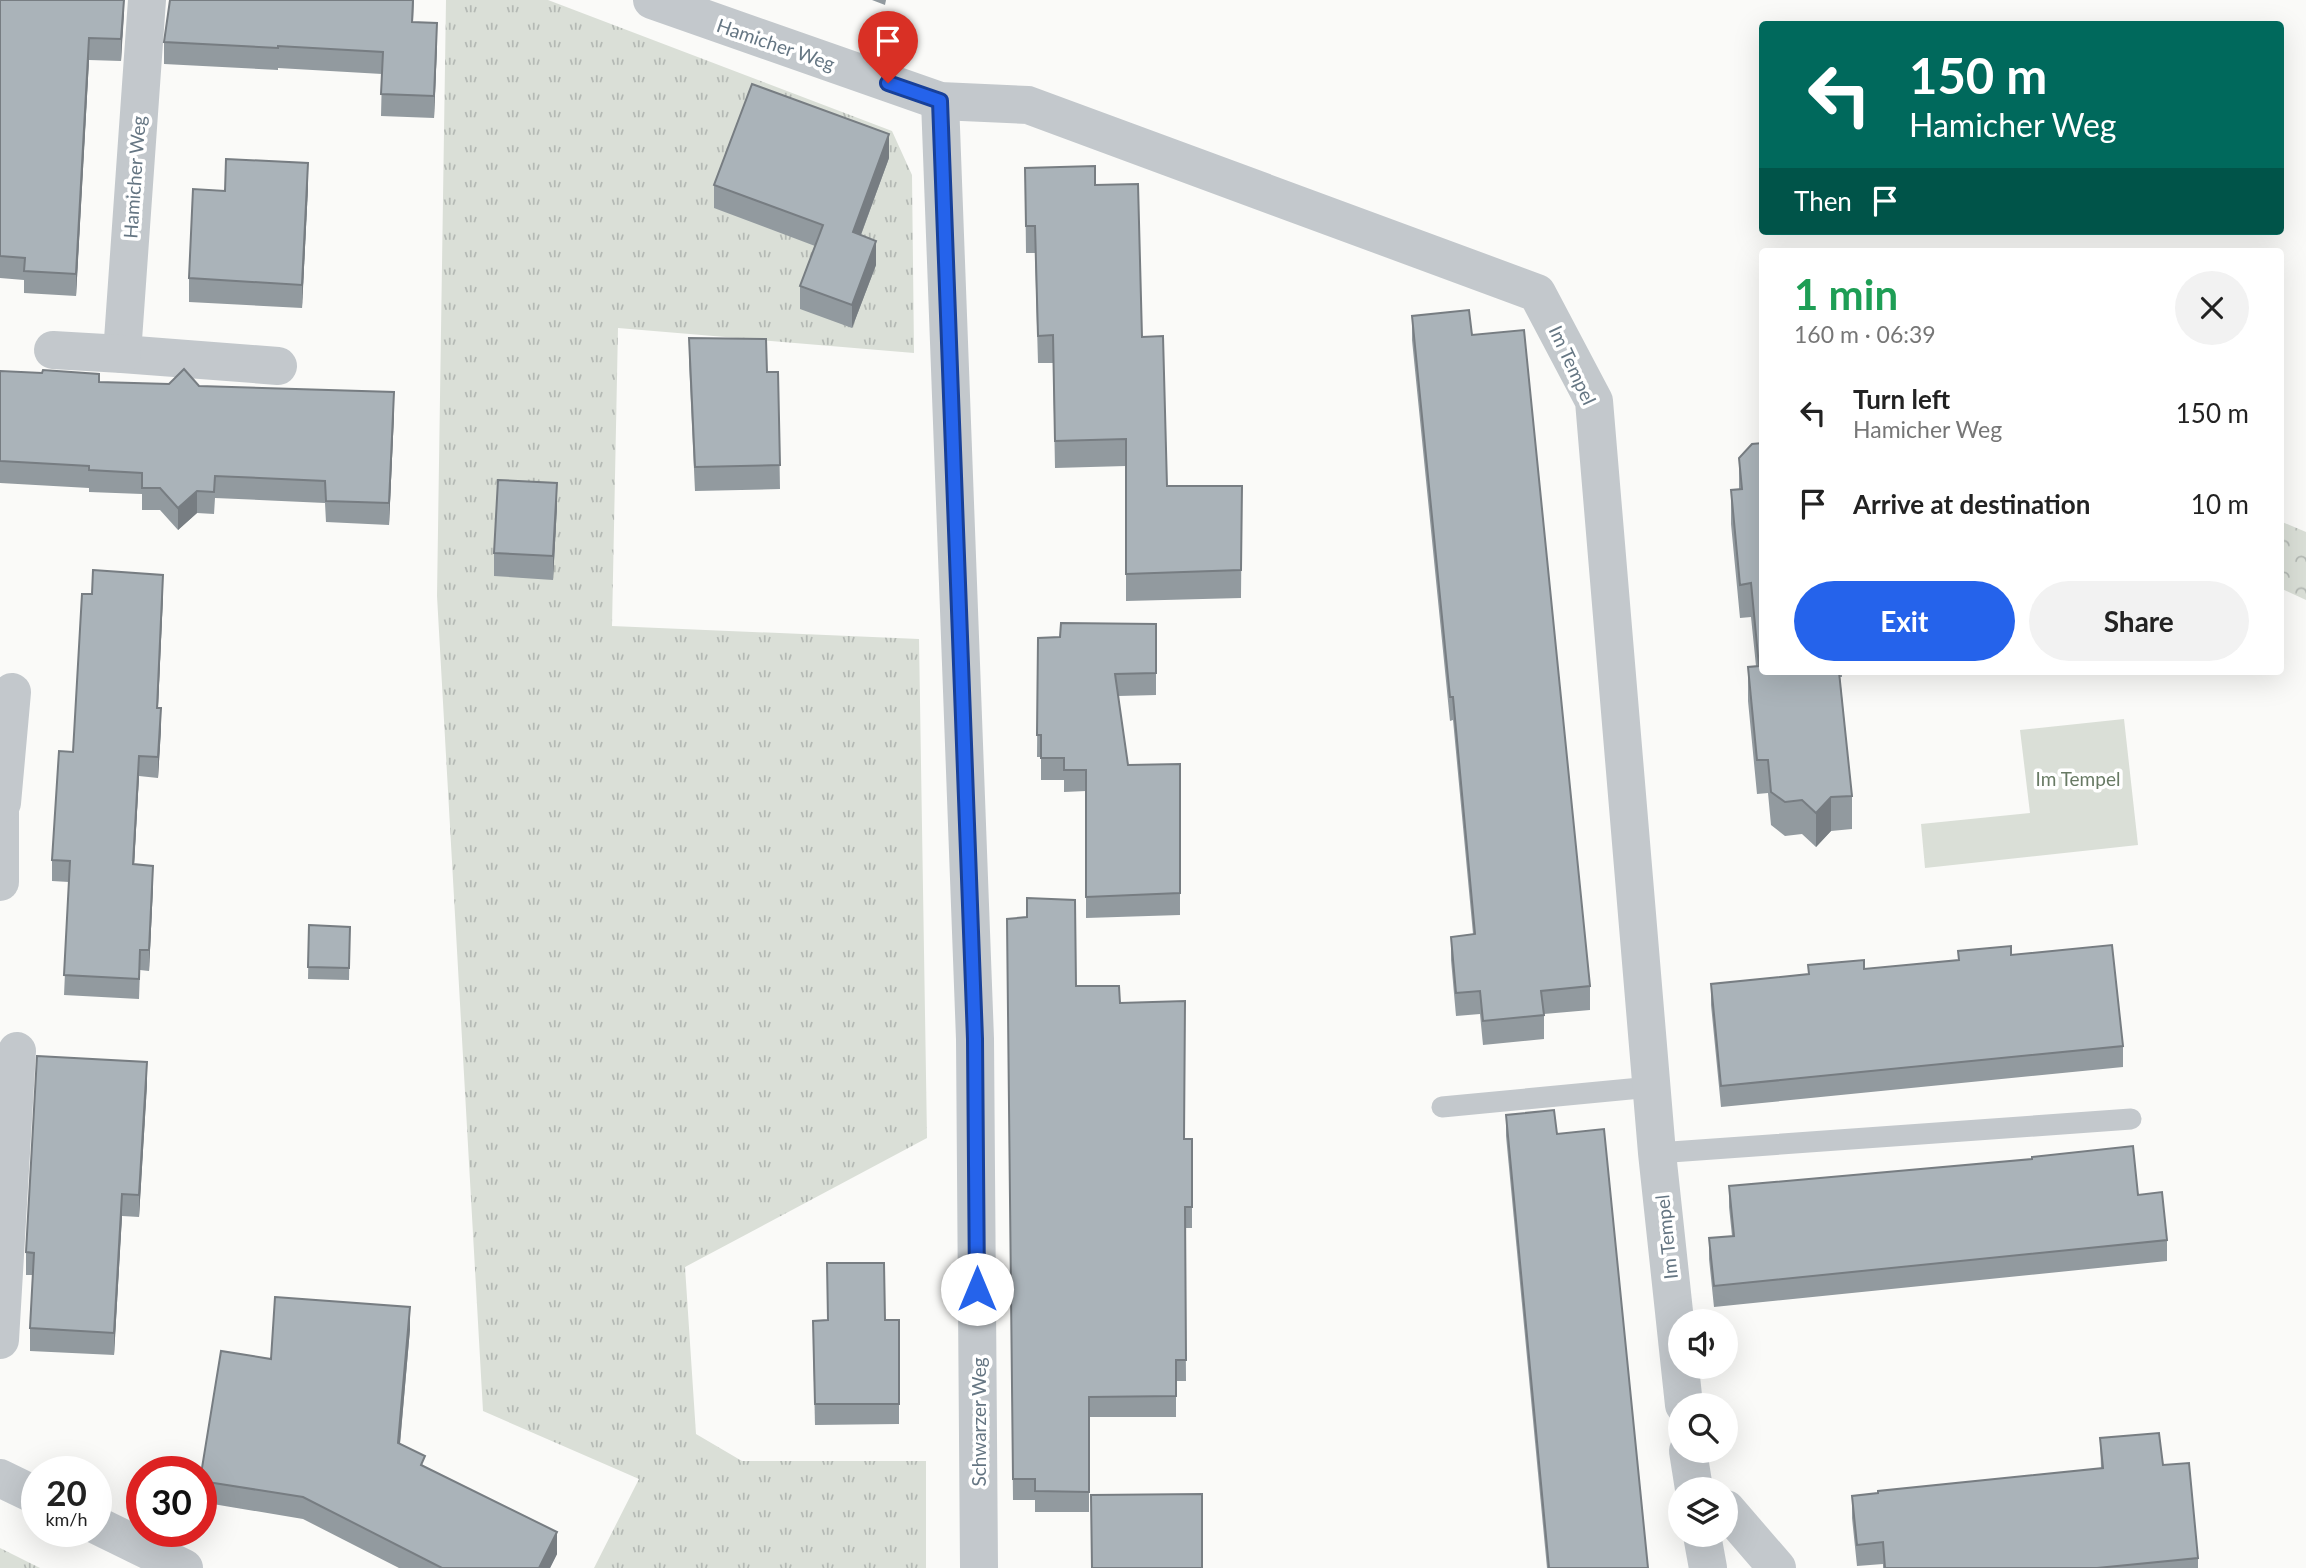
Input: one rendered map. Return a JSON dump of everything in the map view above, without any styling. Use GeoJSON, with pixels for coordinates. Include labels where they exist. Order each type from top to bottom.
{"type":"FeatureCollection","features":[{"type":"Feature","properties":{"kind":"street","name":"Hamicher Weg"},"geometry":{"type":"LineString","coordinates":[[122,354],[147,0]]}},
{"type":"Feature","properties":{"kind":"street","name":"Hamicher Weg"},"geometry":{"type":"LineString","coordinates":[[652,0],[940,101]]}},
{"type":"Feature","properties":{"kind":"street","name":"Im Tempel"},"geometry":{"type":"LineString","coordinates":[[940,101],[1028,105],[1537,293],[1594,401],[1651,1087],[1683,1393]]}},
{"type":"Feature","properties":{"kind":"street","name":"Schwarzer Weg"},"geometry":{"type":"LineString","coordinates":[[940,101],[975,1039],[979,1568]]}},
{"type":"Feature","properties":{"kind":"street"},"geometry":{"type":"LineString","coordinates":[[53,349],[278,366]]}},
{"type":"Feature","properties":{"kind":"street"},"geometry":{"type":"LineString","coordinates":[[0,882],[1,803],[12,692]]}},
{"type":"Feature","properties":{"kind":"street"},"geometry":{"type":"LineString","coordinates":[[0,1340],[17,1051]]}},
{"type":"Feature","properties":{"kind":"street"},"geometry":{"type":"LineString","coordinates":[[0,1478],[21,1488]]}},
{"type":"Feature","properties":{"kind":"street"},"geometry":{"type":"LineString","coordinates":[[1738,1523],[1777,1568]]}},
{"type":"Feature","properties":{"kind":"street"},"geometry":{"type":"LineString","coordinates":[[112,1533],[184,1568]]}},
{"type":"Feature","properties":{"kind":"street"},"geometry":{"type":"LineString","coordinates":[[1704,1547],[1708,1568]]}},
{"type":"Feature","properties":{"kind":"lane"},"geometry":{"type":"LineString","coordinates":[[1442,1107],[1651,1087]]}},
{"type":"Feature","properties":{"kind":"lane"},"geometry":{"type":"LineString","coordinates":[[1657,1153],[2131,1119]]}},
{"type":"Feature","properties":{"kind":"green space"},"geometry":{"type":"Polygon","coordinates":[[[446,0],[548,0],[892,131],[912,175],[914,353],[618,328],[612,626],[919,639],[927,1138],[685,1267],[696,1434],[742,1461],[926,1461],[926,1568],[594,1568],[639,1479],[483,1411],[437,596],[446,0]]]}},
{"type":"Feature","properties":{"kind":"green space"},"geometry":{"type":"Polygon","coordinates":[[[2284,523],[2306,532],[2306,600],[2284,590],[2284,523]]]}},
{"type":"Feature","properties":{"kind":"green space","name":"Im Tempel"},"geometry":{"type":"Polygon","coordinates":[[[2124,719],[2138,845],[1925,868],[1921,824],[2030,813],[2020,730],[2124,719]]]}},
{"type":"Feature","properties":{"kind":"green space"},"geometry":{"type":"Polygon","coordinates":[[[0,1548],[40,1568],[0,1568],[0,1548]]]}},
{"type":"Feature","properties":{"kind":"building"},"geometry":{"type":"Polygon","coordinates":[[[0,0],[124,0],[121,39],[89,38],[76,274],[24,271],[25,258],[0,256],[0,0]]]}},
{"type":"Feature","properties":{"kind":"building"},"geometry":{"type":"Polygon","coordinates":[[[170,0],[413,0],[412,22],[437,23],[434,96],[381,94],[383,52],[164,42],[170,0]]]}},
{"type":"Feature","properties":{"kind":"building"},"geometry":{"type":"Polygon","coordinates":[[[752,84],[889,134],[853,232],[876,241],[852,305],[800,286],[823,225],[714,185],[752,84]]]}},
{"type":"Feature","properties":{"kind":"building"},"geometry":{"type":"Polygon","coordinates":[[[226,159],[308,163],[302,285],[189,278],[193,189],[225,191],[226,159]]]}},
{"type":"Feature","properties":{"kind":"building"},"geometry":{"type":"Polygon","coordinates":[[[1095,166],[1095,185],[1138,184],[1142,337],[1163,336],[1167,486],[1242,486],[1241,570],[1126,574],[1126,439],[1055,441],[1053,335],[1038,336],[1035,226],[1026,226],[1025,168],[1095,166]]]}},
{"type":"Feature","properties":{"kind":"building"},"geometry":{"type":"Polygon","coordinates":[[[1469,310],[1472,335],[1524,330],[1590,986],[1541,991],[1544,1015],[1483,1021],[1480,991],[1456,993],[1451,937],[1475,934],[1453,697],[1450,697],[1412,316],[1469,310]]]}},
{"type":"Feature","properties":{"kind":"building"},"geometry":{"type":"Polygon","coordinates":[[[689,338],[766,339],[767,372],[778,372],[780,465],[695,467],[689,338]]]}},
{"type":"Feature","properties":{"kind":"building"},"geometry":{"type":"Polygon","coordinates":[[[184,369],[199,386],[394,392],[389,503],[326,501],[325,481],[215,476],[214,492],[197,491],[178,508],[160,488],[142,488],[142,473],[89,470],[89,466],[0,461],[0,371],[42,373],[43,370],[99,374],[99,382],[169,384],[184,369]]]}},
{"type":"Feature","properties":{"kind":"building"},"geometry":{"type":"Polygon","coordinates":[[[1759,443],[1759,666],[1751,583],[1740,585],[1731,490],[1742,489],[1739,458],[1752,444],[1759,443]]]}},
{"type":"Feature","properties":{"kind":"building"},"geometry":{"type":"Polygon","coordinates":[[[498,480],[557,483],[553,556],[494,553],[498,480]]]}},
{"type":"Feature","properties":{"kind":"building"},"geometry":{"type":"Polygon","coordinates":[[[93,570],[163,575],[157,708],[161,708],[158,757],[139,756],[133,864],[153,866],[149,950],[140,950],[139,979],[64,975],[70,861],[52,860],[59,751],[73,752],[82,594],[92,594],[93,570]]]}},
{"type":"Feature","properties":{"kind":"building"},"geometry":{"type":"Polygon","coordinates":[[[1061,623],[1156,624],[1156,673],[1115,674],[1128,765],[1180,764],[1180,893],[1086,897],[1086,770],[1064,770],[1064,758],[1041,758],[1041,735],[1037,735],[1038,638],[1060,637],[1061,623]]]}},
{"type":"Feature","properties":{"kind":"building"},"geometry":{"type":"Polygon","coordinates":[[[1759,666],[1759,675],[1839,675],[1852,796],[1831,797],[1816,813],[1802,800],[1785,802],[1771,792],[1768,760],[1757,760],[1748,667],[1759,666]]]}},
{"type":"Feature","properties":{"kind":"building"},"geometry":{"type":"Polygon","coordinates":[[[1027,898],[1075,900],[1076,986],[1119,986],[1120,1003],[1185,1001],[1184,1139],[1192,1139],[1192,1207],[1185,1207],[1186,1360],[1176,1360],[1176,1396],[1089,1397],[1089,1492],[1035,1491],[1035,1479],[1013,1479],[1007,919],[1027,917],[1027,898]]]}},
{"type":"Feature","properties":{"kind":"building"},"geometry":{"type":"Polygon","coordinates":[[[309,925],[350,927],[349,968],[308,967],[309,925]]]}},
{"type":"Feature","properties":{"kind":"building"},"geometry":{"type":"Polygon","coordinates":[[[2112,945],[2123,1046],[1721,1086],[1711,984],[1809,974],[1808,965],[1864,960],[1864,969],[1959,960],[1958,951],[2011,946],[2011,955],[2112,945]]]}},
{"type":"Feature","properties":{"kind":"building"},"geometry":{"type":"Polygon","coordinates":[[[37,1056],[147,1062],[139,1195],[122,1194],[114,1333],[30,1328],[34,1253],[26,1252],[37,1056]]]}},
{"type":"Feature","properties":{"kind":"building"},"geometry":{"type":"Polygon","coordinates":[[[1554,1110],[1557,1134],[1604,1129],[1648,1568],[1549,1568],[1506,1115],[1554,1110]]]}},
{"type":"Feature","properties":{"kind":"building"},"geometry":{"type":"Polygon","coordinates":[[[2133,1146],[2138,1195],[2162,1192],[2167,1240],[1714,1286],[1709,1238],[1734,1236],[1729,1186],[2032,1159],[2133,1146]]]}},
{"type":"Feature","properties":{"kind":"building"},"geometry":{"type":"Polygon","coordinates":[[[827,1263],[884,1263],[885,1320],[899,1320],[899,1404],[815,1404],[813,1321],[828,1320],[827,1263]]]}},
{"type":"Feature","properties":{"kind":"building"},"geometry":{"type":"Polygon","coordinates":[[[275,1297],[410,1307],[398,1443],[425,1456],[421,1465],[557,1532],[539,1568],[442,1568],[303,1497],[217,1484],[217,1456],[204,1456],[221,1351],[271,1359],[275,1297]]]}},
{"type":"Feature","properties":{"kind":"building"},"geometry":{"type":"Polygon","coordinates":[[[2159,1433],[2163,1465],[2189,1463],[2198,1558],[2097,1568],[1885,1568],[1883,1542],[1857,1545],[1852,1496],[2103,1468],[2100,1438],[2159,1433]]]}},
{"type":"Feature","properties":{"kind":"building"},"geometry":{"type":"Polygon","coordinates":[[[1202,1494],[1202,1568],[1092,1568],[1091,1495],[1202,1494]]]}},
{"type":"Feature","properties":{"kind":"route"},"geometry":{"type":"LineString","coordinates":[[888,83],[940,101],[975,1039],[977,1289]]}}]}
